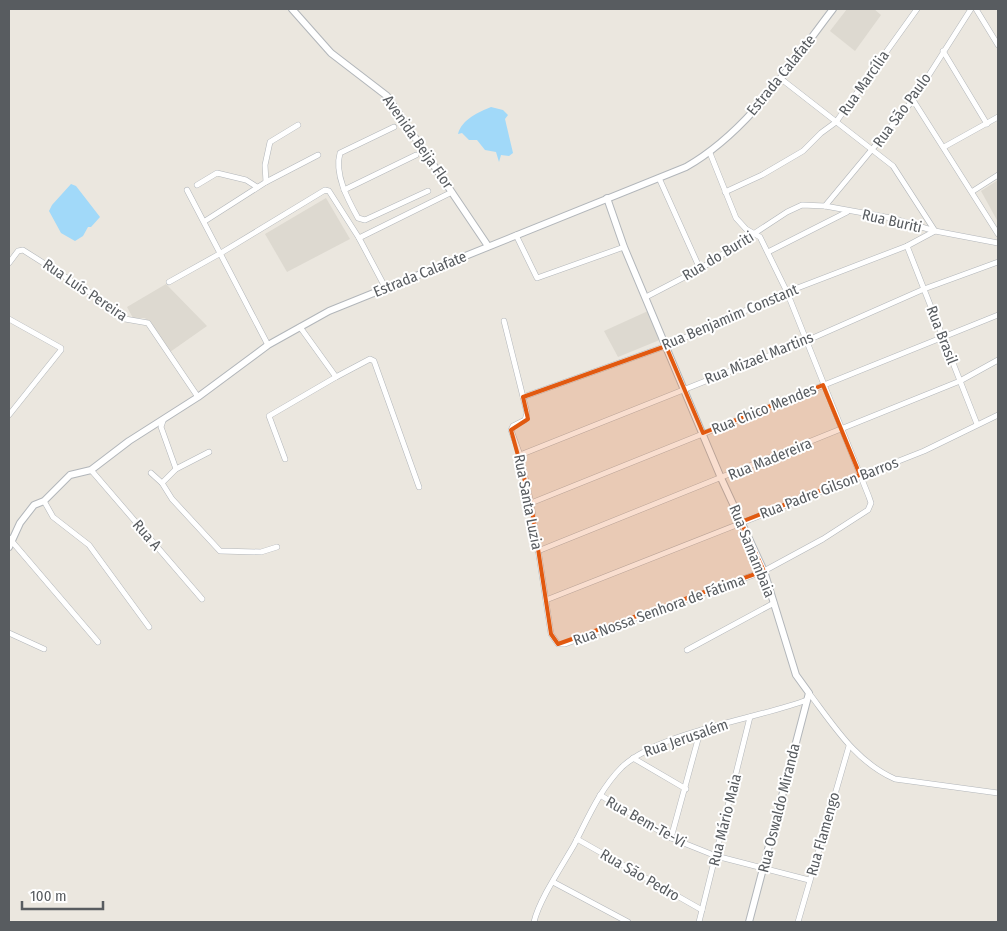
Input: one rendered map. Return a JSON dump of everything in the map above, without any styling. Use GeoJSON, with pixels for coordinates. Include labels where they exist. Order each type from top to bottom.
{"type":"FeatureCollection","features":[{"type":"Feature","properties":{"kind":"street","name":"Avenida Beija Flor"},"geometry":{"type":"LineString","coordinates":[[292,9],[331,53],[387,96],[488,246]]}},
{"type":"Feature","properties":{"kind":"street","name":"Estrada Calafate"},"geometry":{"type":"LineString","coordinates":[[9,547],[10,539],[34,505],[44,501],[70,476],[91,470],[129,442],[164,421],[198,397],[268,345],[300,327],[329,311],[386,287],[686,167],[710,153],[742,124],[833,9]]}},
{"type":"Feature","properties":{"kind":"street","name":"Rua Marcília"},"geometry":{"type":"LineString","coordinates":[[725,192],[762,175],[803,151],[821,132],[836,122],[917,9]]}},
{"type":"Feature","properties":{"kind":"street","name":"Rua São Paulo"},"geometry":{"type":"LineString","coordinates":[[825,206],[913,100],[971,9]]}},
{"type":"Feature","properties":{"kind":"street"},"geometry":{"type":"LineString","coordinates":[[976,9],[998,45]]}},
{"type":"Feature","properties":{"kind":"street"},"geometry":{"type":"LineString","coordinates":[[943,51],[987,124]]}},
{"type":"Feature","properties":{"kind":"street"},"geometry":{"type":"LineString","coordinates":[[780,78],[898,171],[935,231]]}},
{"type":"Feature","properties":{"kind":"street"},"geometry":{"type":"LineString","coordinates":[[913,100],[998,234]]}},
{"type":"Feature","properties":{"kind":"street"},"geometry":{"type":"LineString","coordinates":[[944,147],[998,117]]}},
{"type":"Feature","properties":{"kind":"street"},"geometry":{"type":"LineString","coordinates":[[266,182],[265,165],[270,142],[298,125]]}},
{"type":"Feature","properties":{"kind":"street"},"geometry":{"type":"LineString","coordinates":[[394,126],[340,153],[339,170],[344,190],[361,220],[428,191]]}},
{"type":"Feature","properties":{"kind":"street"},"geometry":{"type":"LineString","coordinates":[[710,153],[736,218],[754,235],[760,237],[787,292],[840,430],[860,475]]}},
{"type":"Feature","properties":{"kind":"street"},"geometry":{"type":"LineString","coordinates":[[205,221],[266,182],[318,155]]}},
{"type":"Feature","properties":{"kind":"street"},"geometry":{"type":"LineString","coordinates":[[344,190],[416,155]]}},
{"type":"Feature","properties":{"kind":"street"},"geometry":{"type":"LineString","coordinates":[[197,185],[217,173],[246,180],[257,188]]}},
{"type":"Feature","properties":{"kind":"street"},"geometry":{"type":"LineString","coordinates":[[972,191],[998,175]]}},
{"type":"Feature","properties":{"kind":"street"},"geometry":{"type":"LineString","coordinates":[[659,178],[700,269]]}},
{"type":"Feature","properties":{"kind":"street"},"geometry":{"type":"LineString","coordinates":[[187,190],[205,221],[268,345]]}},
{"type":"Feature","properties":{"kind":"street"},"geometry":{"type":"LineString","coordinates":[[169,282],[221,253],[324,190],[329,191],[359,238],[386,287]]}},
{"type":"Feature","properties":{"kind":"street"},"geometry":{"type":"LineString","coordinates":[[359,238],[452,192]]}},
{"type":"Feature","properties":{"kind":"street","name":"Rua Samambaia"},"geometry":{"type":"LineString","coordinates":[[606,198],[624,247],[685,388],[721,478],[764,571],[796,675],[808,696],[849,746],[876,769],[895,779],[998,794]]}},
{"type":"Feature","properties":{"kind":"street","name":"Rua Buriti"},"geometry":{"type":"LineString","coordinates":[[787,212],[802,205],[825,206],[847,212],[891,218],[935,231],[998,243]]}},
{"type":"Feature","properties":{"kind":"street"},"geometry":{"type":"LineString","coordinates":[[396,206],[401,217]]}},
{"type":"Feature","properties":{"kind":"street","name":"Rua do Buriti"},"geometry":{"type":"LineString","coordinates":[[646,297],[700,269],[787,212]]}},
{"type":"Feature","properties":{"kind":"street"},"geometry":{"type":"LineString","coordinates":[[768,252],[847,212]]}},
{"type":"Feature","properties":{"kind":"street","name":"Rua Benjamim Constant"},"geometry":{"type":"LineString","coordinates":[[523,397],[666,346],[787,292],[907,246],[935,231]]}},
{"type":"Feature","properties":{"kind":"street"},"geometry":{"type":"LineString","coordinates":[[516,235],[538,278],[624,247]]}},
{"type":"Feature","properties":{"kind":"street","name":"Rua Brasil"},"geometry":{"type":"LineString","coordinates":[[907,246],[977,424]]}},
{"type":"Feature","properties":{"kind":"street","name":"Rua Luís Pereira"},"geometry":{"type":"LineString","coordinates":[[9,263],[18,251],[23,250],[111,306],[125,319],[148,323],[198,397]]}},
{"type":"Feature","properties":{"kind":"street","name":"Rua Mizael Martins"},"geometry":{"type":"LineString","coordinates":[[520,455],[806,340],[924,289],[998,262]]}},
{"type":"Feature","properties":{"kind":"street","name":"Rua Chico Mendes"},"geometry":{"type":"LineString","coordinates":[[531,503],[998,315]]}},
{"type":"Feature","properties":{"kind":"street"},"geometry":{"type":"LineString","coordinates":[[9,320],[61,348],[9,415]]}},
{"type":"Feature","properties":{"kind":"street","name":"Rua Santa Luzia"},"geometry":{"type":"LineString","coordinates":[[504,322],[523,397],[526,418],[513,426],[511,430],[520,455],[531,503],[552,634]]}},
{"type":"Feature","properties":{"kind":"street"},"geometry":{"type":"LineString","coordinates":[[300,327],[336,377]]}},
{"type":"Feature","properties":{"kind":"street"},"geometry":{"type":"LineString","coordinates":[[285,459],[269,416],[370,359],[374,362],[419,487]]}},
{"type":"Feature","properties":{"kind":"street","name":"Rua Madereira"},"geometry":{"type":"LineString","coordinates":[[538,551],[960,381],[998,360]]}},
{"type":"Feature","properties":{"kind":"street","name":"Rua Padre Gilson Barros"},"geometry":{"type":"LineString","coordinates":[[546,600],[924,451],[998,415]]}},
{"type":"Feature","properties":{"kind":"street"},"geometry":{"type":"LineString","coordinates":[[164,421],[161,427],[176,463],[176,469]]}},
{"type":"Feature","properties":{"kind":"street"},"geometry":{"type":"LineString","coordinates":[[162,483],[176,469],[209,452]]}},
{"type":"Feature","properties":{"kind":"street","name":"Rua A"},"geometry":{"type":"LineString","coordinates":[[91,470],[202,599]]}},
{"type":"Feature","properties":{"kind":"street"},"geometry":{"type":"LineString","coordinates":[[151,473],[162,483],[172,500],[220,551],[261,552],[277,547]]}},
{"type":"Feature","properties":{"kind":"street","name":"Rua Nossa Senhora de Fátima"},"geometry":{"type":"LineString","coordinates":[[552,634],[558,644],[565,644],[764,571],[823,539],[868,510],[871,503],[860,475]]}},
{"type":"Feature","properties":{"kind":"street"},"geometry":{"type":"LineString","coordinates":[[44,501],[53,517],[89,545],[149,627]]}},
{"type":"Feature","properties":{"kind":"street"},"geometry":{"type":"LineString","coordinates":[[10,539],[98,642]]}},
{"type":"Feature","properties":{"kind":"street"},"geometry":{"type":"LineString","coordinates":[[687,650],[774,603]]}},
{"type":"Feature","properties":{"kind":"street"},"geometry":{"type":"LineString","coordinates":[[9,633],[44,649]]}},
{"type":"Feature","properties":{"kind":"street","name":"Rua Jerusalém"},"geometry":{"type":"LineString","coordinates":[[534,921],[600,796],[621,768],[633,758],[651,748],[750,717],[808,696]]}},
{"type":"Feature","properties":{"kind":"street","name":"Rua Oswaldo Miranda"},"geometry":{"type":"LineString","coordinates":[[749,922],[808,696]]}},
{"type":"Feature","properties":{"kind":"street","name":"Rua Mário Maia"},"geometry":{"type":"LineString","coordinates":[[698,922],[750,717]]}},
{"type":"Feature","properties":{"kind":"street"},"geometry":{"type":"LineString","coordinates":[[671,838],[686,789],[700,732]]}},
{"type":"Feature","properties":{"kind":"street","name":"Rua Flamengo"},"geometry":{"type":"LineString","coordinates":[[798,922],[849,746]]}},
{"type":"Feature","properties":{"kind":"street"},"geometry":{"type":"LineString","coordinates":[[633,758],[686,789]]}},
{"type":"Feature","properties":{"kind":"street","name":"Rua Bem-Te-Vi"},"geometry":{"type":"LineString","coordinates":[[600,796],[671,838],[716,856],[809,880]]}},
{"type":"Feature","properties":{"kind":"street","name":"Rua São Pedro"},"geometry":{"type":"LineString","coordinates":[[577,839],[702,910]]}},
{"type":"Feature","properties":{"kind":"street"},"geometry":{"type":"LineString","coordinates":[[553,882],[628,922]]}},
{"type":"Feature","properties":{"kind":"highlighted area"},"geometry":{"type":"Polygon","coordinates":[[[666,346],[703,433],[823,385],[860,475],[741,522],[764,571],[558,644],[551,634],[531,503],[511,430],[528,419],[523,397],[666,346]]]}},
{"type":"Feature","properties":{"kind":"shaded area"},"geometry":{"type":"Polygon","coordinates":[[[847,9],[874,9],[881,15],[855,51],[830,31],[847,9]]]}},
{"type":"Feature","properties":{"kind":"shaded area"},"geometry":{"type":"Polygon","coordinates":[[[998,180],[998,222],[981,191],[998,180]]]}},
{"type":"Feature","properties":{"kind":"shaded area"},"geometry":{"type":"Polygon","coordinates":[[[326,198],[350,239],[287,272],[265,234],[326,198]]]}},
{"type":"Feature","properties":{"kind":"shaded area"},"geometry":{"type":"Polygon","coordinates":[[[166,284],[207,326],[170,352],[152,325],[145,318],[133,318],[127,307],[166,284]]]}},
{"type":"Feature","properties":{"kind":"shaded area"},"geometry":{"type":"Polygon","coordinates":[[[648,311],[662,339],[618,357],[604,331],[648,311]]]}},
{"type":"Feature","properties":{"kind":"water"},"geometry":{"type":"Polygon","coordinates":[[[491,107],[503,110],[508,115],[505,119],[513,153],[509,156],[501,155],[499,162],[496,152],[485,150],[477,140],[469,140],[462,133],[458,134],[467,120],[491,107]]]}},
{"type":"Feature","properties":{"kind":"water"},"geometry":{"type":"Polygon","coordinates":[[[71,184],[76,186],[100,217],[91,227],[88,227],[83,236],[75,241],[61,233],[49,211],[71,184]]]}}]}
